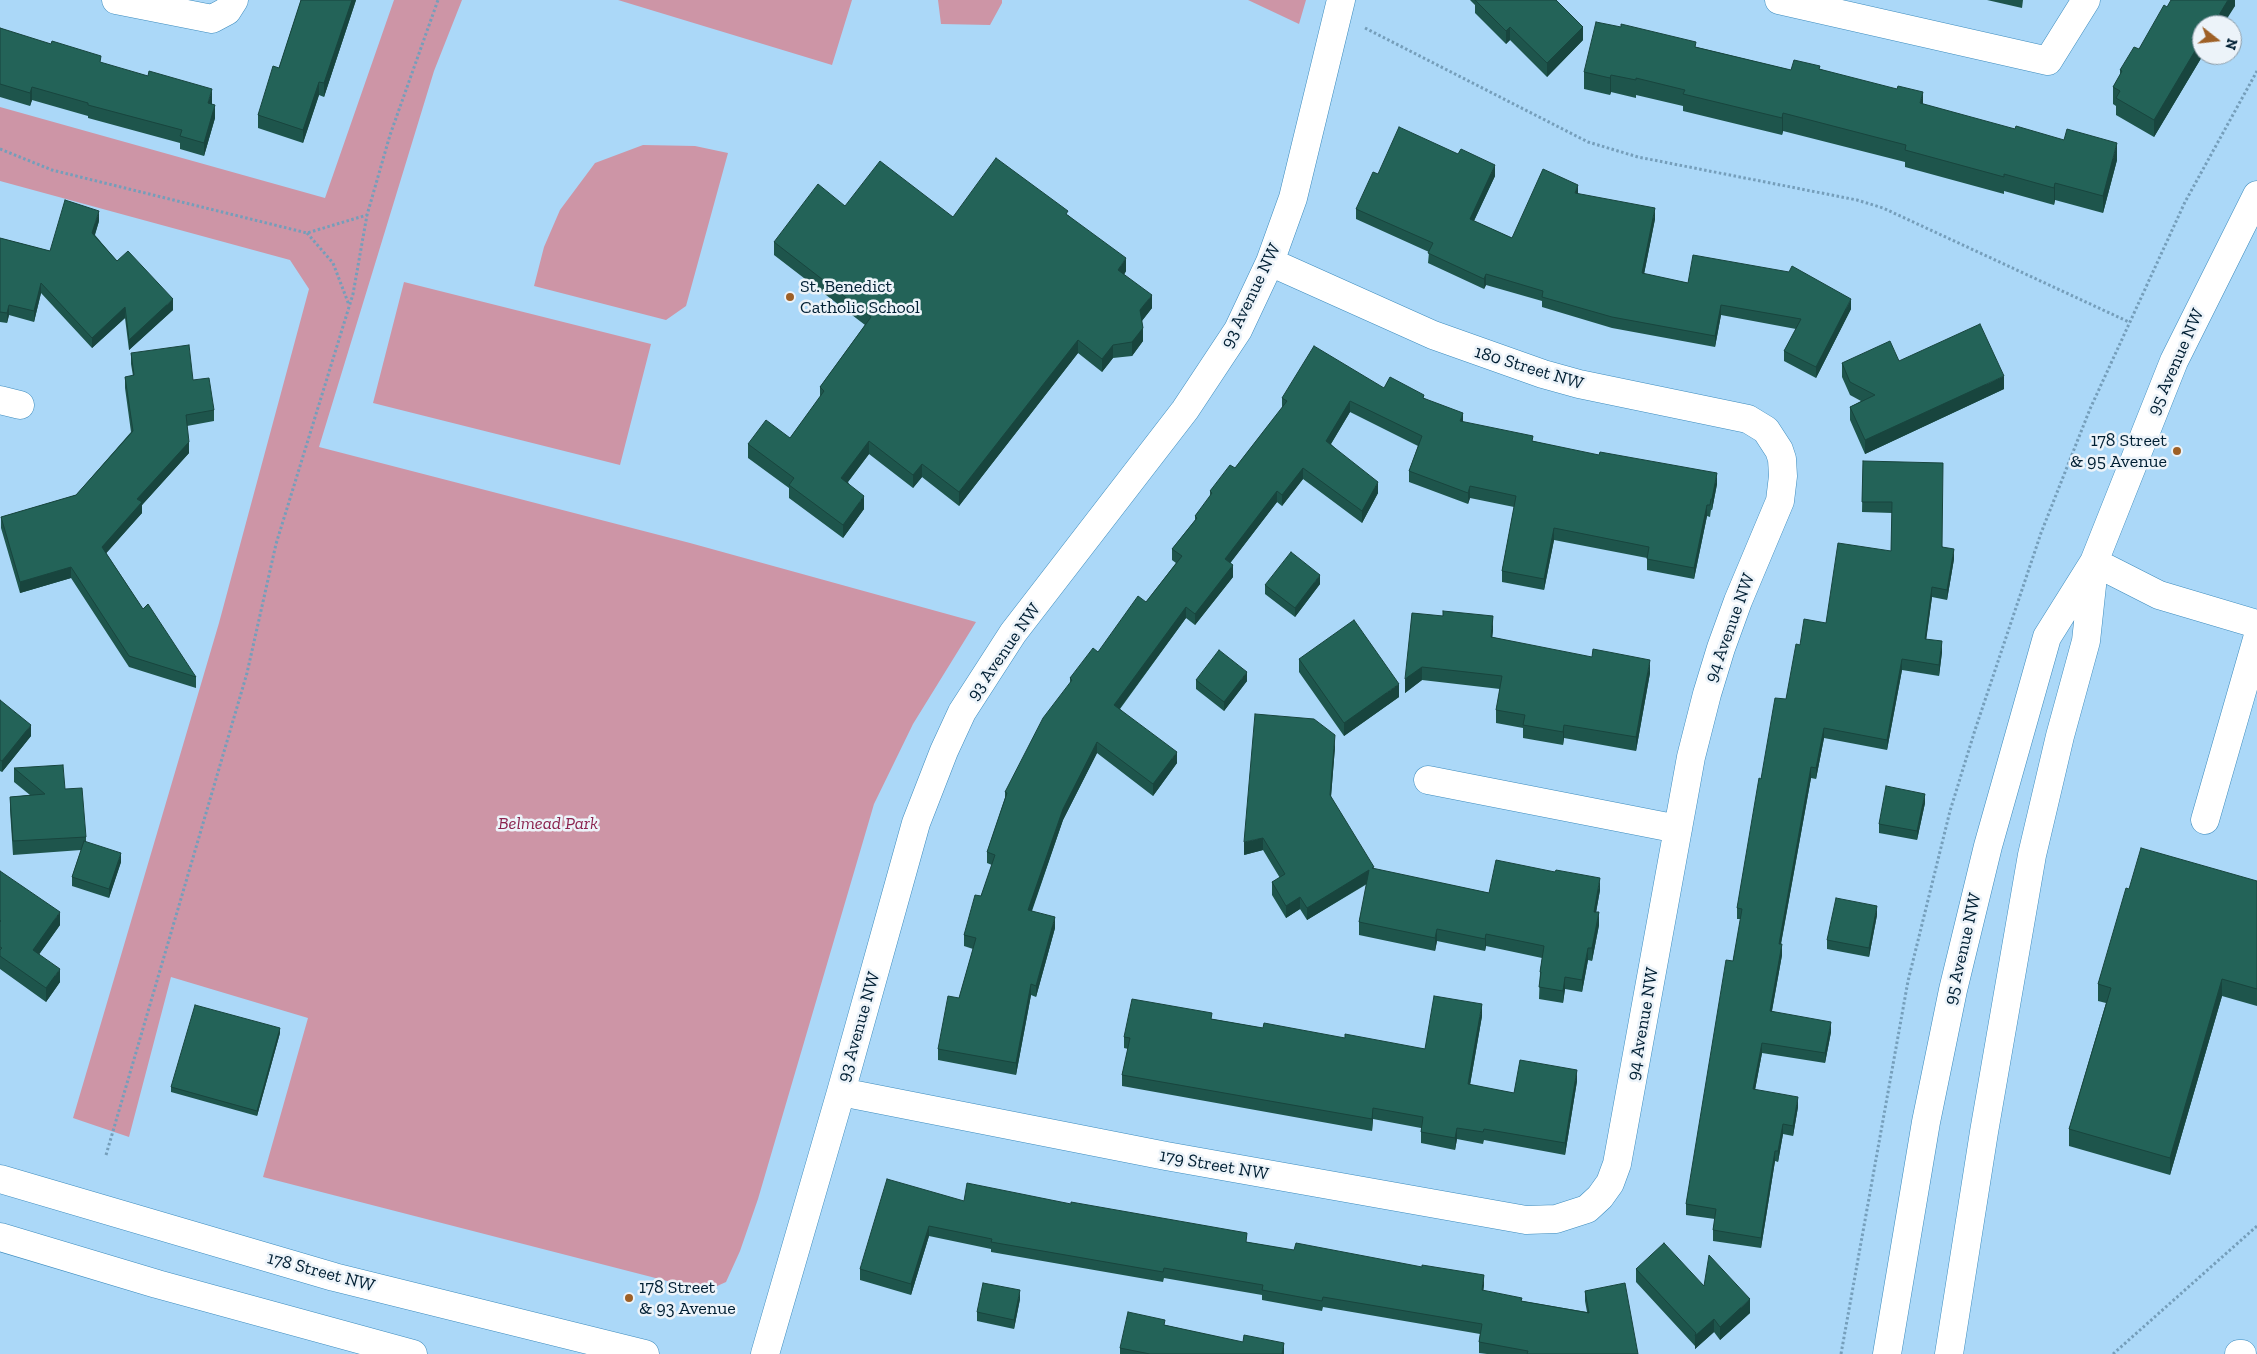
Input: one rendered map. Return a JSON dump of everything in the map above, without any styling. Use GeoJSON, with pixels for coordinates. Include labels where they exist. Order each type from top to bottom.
{"type":"FeatureCollection","features":[{"type":"Feature","properties":{"kind":"street"},"geometry":{"type":"LineString","coordinates":[[116,0],[212,18],[227,10],[234,0]]}},
{"type":"Feature","properties":{"kind":"street","name":"93 Avenue NW"},"geometry":{"type":"LineString","coordinates":[[765,1354],[916,824],[944,751],[962,712],[1014,634],[1185,410],[1238,330],[1270,262],[1293,198],[1341,0]]}},
{"type":"Feature","properties":{"kind":"street"},"geometry":{"type":"LineString","coordinates":[[1778,0],[2048,61],[2086,0]]}},
{"type":"Feature","properties":{"kind":"street","name":"95 Avenue NW"},"geometry":{"type":"LineString","coordinates":[[1887,1354],[1926,1122],[1953,990],[1988,846],[2048,637],[2094,562],[2174,361],[2257,195]]}},
{"type":"Feature","properties":{"kind":"street","name":"180 Street NW"},"geometry":{"type":"LineString","coordinates":[[1270,262],[1433,335],[1524,368],[1579,384],[1748,419],[1766,430],[1774,440],[1782,459]]}},
{"type":"Feature","properties":{"kind":"street","name":"94 Avenue NW"},"geometry":{"type":"LineString","coordinates":[[1587,1209],[1600,1197],[1610,1183],[1617,1164],[1691,756],[1712,676],[1738,601],[1780,501],[1783,476],[1782,459]]}},
{"type":"Feature","properties":{"kind":"street"},"geometry":{"type":"LineString","coordinates":[[2094,562],[2159,595],[2257,624]]}},
{"type":"Feature","properties":{"kind":"street","name":"95 Avenue NW"},"geometry":{"type":"LineString","coordinates":[[1949,1354],[1984,1132],[2032,855],[2060,736],[2086,641],[2094,562]]}},
{"type":"Feature","properties":{"kind":"street"},"geometry":{"type":"LineString","coordinates":[[2205,820],[2257,639]]}},
{"type":"Feature","properties":{"kind":"street"},"geometry":{"type":"LineString","coordinates":[[1428,780],[1678,829]]}},
{"type":"Feature","properties":{"kind":"street","name":"179 Street NW"},"geometry":{"type":"LineString","coordinates":[[841,1092],[1166,1156],[1526,1220],[1556,1219],[1587,1209]]}},
{"type":"Feature","properties":{"kind":"street","name":"178 Street NW"},"geometry":{"type":"LineString","coordinates":[[0,1179],[334,1277],[645,1354]]}},
{"type":"Feature","properties":{"kind":"street"},"geometry":{"type":"LineString","coordinates":[[0,1237],[157,1284],[413,1354]]}},
{"type":"Feature","properties":{"kind":"path"},"geometry":{"type":"LineString","coordinates":[[106,1154],[247,673],[276,544],[349,305],[367,215],[390,135],[438,0]]}},
{"type":"Feature","properties":{"kind":"path"},"geometry":{"type":"LineString","coordinates":[[1364,27],[1588,142],[1638,157],[1857,200],[1883,208],[2129,322]]}},
{"type":"Feature","properties":{"kind":"path"},"geometry":{"type":"LineString","coordinates":[[0,149],[52,170],[307,233],[367,215]]}},
{"type":"Feature","properties":{"kind":"path"},"geometry":{"type":"LineString","coordinates":[[307,233],[333,263],[349,305]]}},
{"type":"Feature","properties":{"kind":"path"},"geometry":{"type":"LineString","coordinates":[[2113,1354],[2257,1226]]}},
{"type":"Feature","properties":{"kind":"green space","name":"Belmead Park"},"geometry":{"type":"Polygon","coordinates":[[[394,0],[462,0],[434,71],[319,447],[690,543],[976,622],[913,724],[874,804],[758,1199],[740,1251],[726,1282],[706,1291],[263,1177],[308,1018],[171,977],[129,1137],[73,1118],[219,623],[309,289],[290,260],[0,181],[0,107],[325,198],[394,0]]]}},
{"type":"Feature","properties":{"kind":"green space"},"geometry":{"type":"Polygon","coordinates":[[[618,0],[852,0],[832,65],[618,0]]]}},
{"type":"Feature","properties":{"kind":"green space"},"geometry":{"type":"Polygon","coordinates":[[[938,0],[1002,0],[1002,3],[990,25],[941,24],[938,0]]]}},
{"type":"Feature","properties":{"kind":"green space"},"geometry":{"type":"Polygon","coordinates":[[[1248,0],[1306,0],[1299,24],[1248,0]]]}},
{"type":"Feature","properties":{"kind":"green space"},"geometry":{"type":"Polygon","coordinates":[[[643,145],[695,146],[728,153],[686,306],[666,320],[534,286],[544,247],[560,210],[595,163],[643,145]]]}},
{"type":"Feature","properties":{"kind":"green space"},"geometry":{"type":"Polygon","coordinates":[[[404,282],[651,344],[620,465],[373,403],[404,282]]]}},
{"type":"Feature","properties":{"kind":"building"},"geometry":{"type":"Polygon","coordinates":[[[301,0],[352,0],[324,83],[319,82],[303,130],[258,115],[273,66],[279,68],[301,0]]]}},
{"type":"Feature","properties":{"kind":"building"},"geometry":{"type":"Polygon","coordinates":[[[1475,0],[1556,0],[1583,27],[1547,63],[1510,27],[1506,31],[1475,0]]]}},
{"type":"Feature","properties":{"kind":"building"},"geometry":{"type":"Polygon","coordinates":[[[2171,0],[2228,0],[2219,15],[2192,15],[2192,56],[2154,120],[2116,98],[2120,91],[2113,87],[2122,71],[2120,70],[2134,47],[2139,49],[2164,5],[2167,7],[2171,0]]]}},
{"type":"Feature","properties":{"kind":"building"},"geometry":{"type":"Polygon","coordinates":[[[1596,22],[1621,27],[1621,24],[1696,42],[1695,47],[1791,70],[1794,60],[1820,66],[1819,69],[1897,89],[1898,86],[1923,92],[1920,103],[2015,129],[2016,126],[2064,140],[2067,129],[2117,143],[2103,196],[2055,183],[2054,188],[2004,174],[2004,177],[1905,150],[1906,145],[1783,113],[1782,118],[1683,94],[1685,90],[1636,78],[1636,80],[1611,75],[1610,78],[1584,72],[1596,22]]]}},
{"type":"Feature","properties":{"kind":"building"},"geometry":{"type":"Polygon","coordinates":[[[0,28],[51,44],[52,41],[101,56],[100,62],[148,76],[149,71],[212,89],[208,103],[215,105],[204,143],[180,136],[182,130],[88,105],[88,103],[32,87],[30,93],[0,84],[0,28]]]}},
{"type":"Feature","properties":{"kind":"building"},"geometry":{"type":"Polygon","coordinates":[[[1399,127],[1458,154],[1461,149],[1495,165],[1470,219],[1512,238],[1543,169],[1578,185],[1575,193],[1655,208],[1642,273],[1688,283],[1693,255],[1789,272],[1792,266],[1851,299],[1816,367],[1784,351],[1801,319],[1721,305],[1715,336],[1612,317],[1542,297],[1543,291],[1486,274],[1484,279],[1428,253],[1433,243],[1356,209],[1373,172],[1378,174],[1399,127]]]}},
{"type":"Feature","properties":{"kind":"building"},"geometry":{"type":"Polygon","coordinates":[[[996,158],[1068,211],[1066,214],[1126,258],[1118,270],[1152,295],[1140,310],[1143,328],[1132,342],[1113,345],[1102,359],[1078,340],[959,492],[922,464],[913,475],[869,441],[841,478],[864,496],[843,525],[789,485],[794,478],[748,444],[766,420],[790,438],[824,391],[820,387],[871,317],[774,242],[818,184],[845,206],[880,161],[953,217],[996,158]]]}},
{"type":"Feature","properties":{"kind":"building"},"geometry":{"type":"Polygon","coordinates":[[[65,200],[99,211],[92,233],[117,261],[128,251],[173,299],[129,340],[125,307],[92,338],[41,283],[34,311],[9,305],[7,313],[0,312],[0,238],[50,251],[65,200]]]}},
{"type":"Feature","properties":{"kind":"building"},"geometry":{"type":"Polygon","coordinates":[[[1980,324],[2004,376],[1865,440],[1850,407],[1875,395],[1850,382],[1842,363],[1890,341],[1899,361],[1980,324]]]}},
{"type":"Feature","properties":{"kind":"building"},"geometry":{"type":"Polygon","coordinates":[[[189,345],[193,380],[209,378],[214,410],[186,415],[189,442],[137,499],[142,502],[102,547],[143,609],[148,604],[196,677],[129,656],[71,567],[20,582],[1,517],[76,495],[133,431],[125,377],[134,375],[131,353],[189,345]]]}},
{"type":"Feature","properties":{"kind":"building"},"geometry":{"type":"Polygon","coordinates":[[[1314,346],[1384,388],[1390,377],[1424,395],[1423,398],[1463,413],[1460,421],[1533,436],[1532,441],[1599,455],[1600,452],[1717,473],[1712,499],[1710,505],[1707,505],[1694,568],[1647,559],[1649,547],[1554,528],[1544,579],[1502,571],[1516,496],[1470,486],[1468,493],[1409,471],[1422,436],[1350,401],[1326,441],[1378,482],[1362,511],[1303,468],[1282,495],[1277,491],[1225,559],[1233,565],[1195,614],[1186,607],[1114,705],[1177,752],[1153,784],[1097,742],[1063,809],[1028,910],[1055,917],[1036,986],[1031,984],[1016,1063],[938,1049],[948,996],[959,998],[976,938],[964,935],[975,895],[981,896],[995,855],[987,852],[1007,793],[1005,792],[1043,718],[1072,680],[1070,678],[1093,648],[1098,652],[1138,596],[1146,602],[1182,556],[1172,549],[1197,518],[1195,516],[1212,493],[1210,491],[1230,465],[1235,468],[1287,401],[1282,398],[1314,346]]]}},
{"type":"Feature","properties":{"kind":"building"},"geometry":{"type":"Polygon","coordinates":[[[1863,461],[1943,463],[1942,547],[1954,549],[1947,590],[1932,587],[1925,639],[1942,641],[1939,665],[1902,659],[1887,740],[1824,728],[1816,768],[1811,767],[1779,944],[1782,944],[1770,1011],[1831,1022],[1825,1053],[1762,1043],[1753,1089],[1798,1097],[1793,1126],[1783,1124],[1778,1151],[1775,1151],[1761,1238],[1713,1230],[1716,1209],[1686,1204],[1726,960],[1733,961],[1742,909],[1737,908],[1775,698],[1786,699],[1796,644],[1800,645],[1804,619],[1826,623],[1838,543],[1891,551],[1892,502],[1862,502],[1863,461]]]}},
{"type":"Feature","properties":{"kind":"building"},"geometry":{"type":"Polygon","coordinates":[[[1291,552],[1320,575],[1295,608],[1265,585],[1291,552]]]}},
{"type":"Feature","properties":{"kind":"building"},"geometry":{"type":"Polygon","coordinates":[[[1443,611],[1493,616],[1491,637],[1592,657],[1593,649],[1650,660],[1636,737],[1564,725],[1563,732],[1523,725],[1525,715],[1496,710],[1502,676],[1422,667],[1405,679],[1412,613],[1443,616],[1443,611]]]}},
{"type":"Feature","properties":{"kind":"building"},"geometry":{"type":"Polygon","coordinates":[[[1354,620],[1399,684],[1344,723],[1299,659],[1354,620]]]}},
{"type":"Feature","properties":{"kind":"building"},"geometry":{"type":"Polygon","coordinates":[[[1219,650],[1247,672],[1224,702],[1196,680],[1219,650]]]}},
{"type":"Feature","properties":{"kind":"building"},"geometry":{"type":"Polygon","coordinates":[[[0,700],[31,725],[2,761],[0,760],[0,700]]]}},
{"type":"Feature","properties":{"kind":"building"},"geometry":{"type":"Polygon","coordinates":[[[1255,714],[1314,719],[1335,735],[1330,795],[1374,867],[1372,868],[1489,893],[1496,860],[1555,872],[1556,870],[1600,878],[1594,912],[1599,912],[1592,948],[1588,948],[1582,980],[1565,977],[1563,991],[1539,987],[1544,946],[1486,934],[1485,939],[1437,929],[1435,938],[1359,922],[1369,870],[1307,908],[1300,897],[1286,906],[1272,882],[1285,874],[1263,838],[1244,842],[1255,714]]]}},
{"type":"Feature","properties":{"kind":"building"},"geometry":{"type":"Polygon","coordinates":[[[63,765],[65,789],[82,788],[86,837],[13,841],[10,797],[45,794],[14,768],[63,765]]]}},
{"type":"Feature","properties":{"kind":"building"},"geometry":{"type":"Polygon","coordinates":[[[1886,786],[1925,794],[1917,831],[1879,824],[1886,786]]]}},
{"type":"Feature","properties":{"kind":"building"},"geometry":{"type":"Polygon","coordinates":[[[84,841],[121,853],[109,889],[72,877],[84,841]]]}},
{"type":"Feature","properties":{"kind":"building"},"geometry":{"type":"Polygon","coordinates":[[[2141,848],[2257,881],[2257,989],[2222,979],[2170,1158],[2069,1129],[2111,988],[2098,984],[2126,888],[2129,889],[2141,848]]]}},
{"type":"Feature","properties":{"kind":"building"},"geometry":{"type":"Polygon","coordinates":[[[0,871],[60,912],[33,950],[60,969],[46,988],[0,956],[2,948],[0,947],[0,871]]]}},
{"type":"Feature","properties":{"kind":"building"},"geometry":{"type":"Polygon","coordinates":[[[1836,898],[1877,906],[1869,948],[1827,940],[1836,898]]]}},
{"type":"Feature","properties":{"kind":"building"},"geometry":{"type":"Polygon","coordinates":[[[1434,996],[1482,1004],[1468,1084],[1514,1093],[1520,1060],[1577,1070],[1565,1143],[1484,1129],[1483,1132],[1457,1128],[1455,1138],[1421,1132],[1423,1117],[1373,1108],[1372,1119],[1122,1075],[1130,1038],[1124,1037],[1132,999],[1212,1013],[1211,1019],[1263,1028],[1264,1023],[1345,1038],[1345,1034],[1425,1049],[1434,996]]]}},
{"type":"Feature","properties":{"kind":"building"},"geometry":{"type":"Polygon","coordinates":[[[195,1005],[280,1028],[257,1111],[171,1087],[195,1005]]]}},
{"type":"Feature","properties":{"kind":"building"},"geometry":{"type":"Polygon","coordinates":[[[887,1179],[964,1201],[967,1183],[1071,1204],[1071,1202],[1247,1233],[1246,1242],[1294,1250],[1296,1243],[1422,1267],[1422,1265],[1484,1275],[1482,1290],[1522,1298],[1521,1301],[1589,1313],[1585,1291],[1625,1283],[1638,1354],[1527,1354],[1528,1351],[1479,1342],[1482,1324],[1323,1297],[1322,1301],[1262,1290],[1263,1285],[1164,1268],[1163,1272],[991,1242],[992,1239],[929,1226],[911,1284],[860,1269],[887,1179]]]}},
{"type":"Feature","properties":{"kind":"building"},"geometry":{"type":"Polygon","coordinates":[[[1664,1243],[1704,1286],[1709,1255],[1750,1299],[1720,1327],[1714,1319],[1695,1336],[1696,1333],[1636,1269],[1664,1243]]]}},
{"type":"Feature","properties":{"kind":"building"},"geometry":{"type":"Polygon","coordinates":[[[983,1283],[1020,1290],[1014,1320],[977,1312],[983,1283]]]}},
{"type":"Feature","properties":{"kind":"building"},"geometry":{"type":"Polygon","coordinates":[[[1128,1312],[1165,1320],[1164,1325],[1243,1342],[1244,1335],[1284,1343],[1282,1354],[1150,1354],[1120,1348],[1128,1312]]]}},
{"type":"Feature","properties":{"kind":"place","name":"St. Benedict Catholic School"},"geometry":{"type":"Point","coordinates":[790,297]}},
{"type":"Feature","properties":{"kind":"place","name":"178 Street & 95 Avenue"},"geometry":{"type":"Point","coordinates":[2177,451]}},
{"type":"Feature","properties":{"kind":"place","name":"178 Street & 93 Avenue"},"geometry":{"type":"Point","coordinates":[629,1298]}}]}
